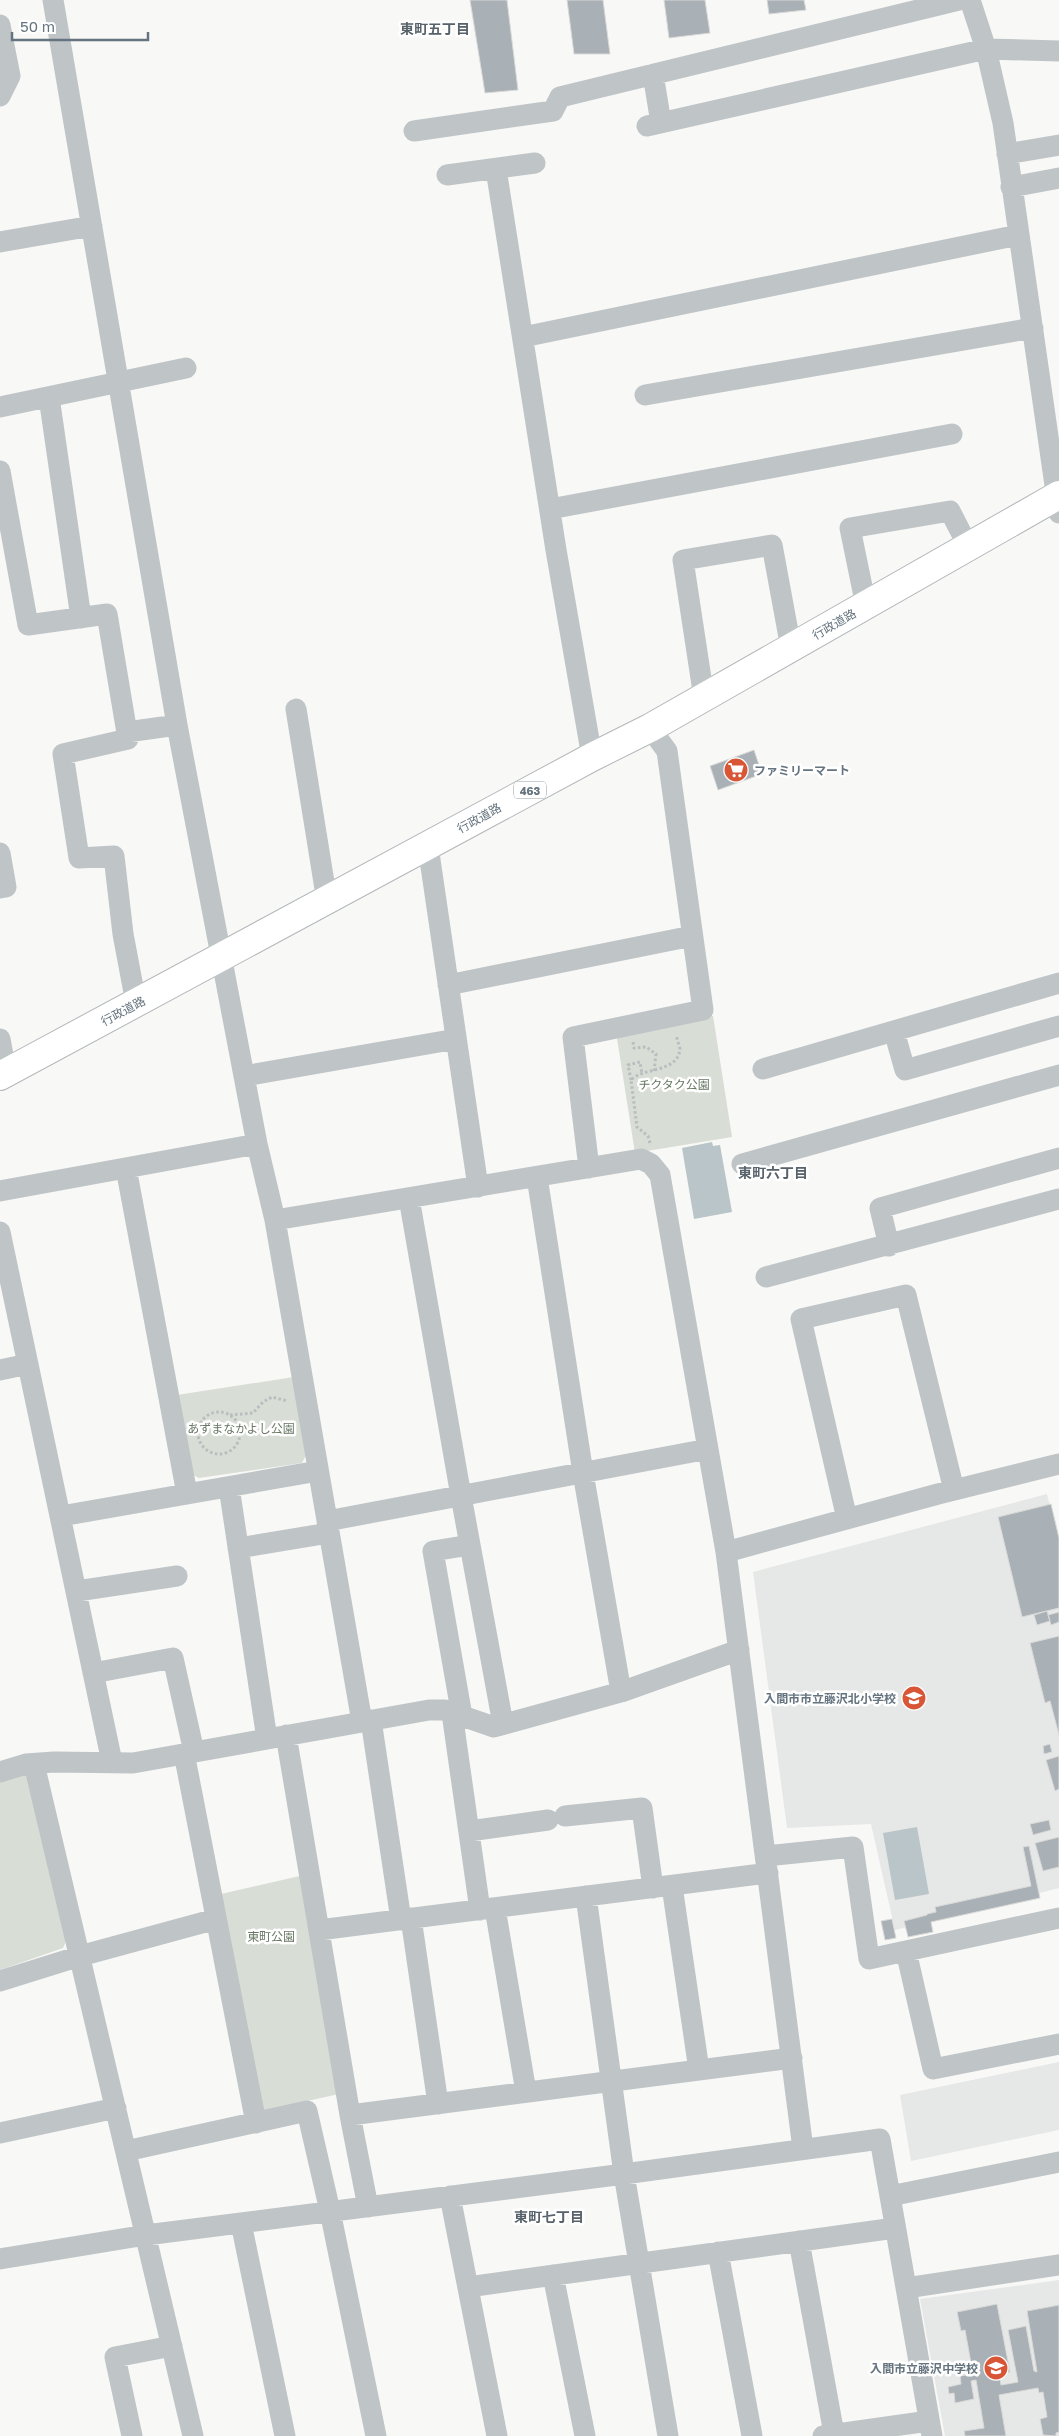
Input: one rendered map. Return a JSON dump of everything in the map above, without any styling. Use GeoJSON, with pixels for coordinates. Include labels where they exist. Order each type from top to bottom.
{"type":"FeatureCollection","features":[{"type":"Feature","properties":{"kind":"highway","name":"行政道路"},"geometry":{"type":"LineString","coordinates":[[3,1074],[592,757],[650,728],[969,548],[1058,502]]}},
{"type":"Feature","properties":{"kind":"street"},"geometry":{"type":"LineString","coordinates":[[53,0],[177,725],[257,1144],[274,1220],[328,1527],[406,1919],[438,2104]]}},
{"type":"Feature","properties":{"kind":"street"},"geometry":{"type":"LineString","coordinates":[[414,132],[553,112],[560,97],[959,0]]}},
{"type":"Feature","properties":{"kind":"street"},"geometry":{"type":"LineString","coordinates":[[970,0],[986,49],[1003,123],[1058,502]]}},
{"type":"Feature","properties":{"kind":"street"},"geometry":{"type":"LineString","coordinates":[[0,25],[10,76],[0,96]]}},
{"type":"Feature","properties":{"kind":"street"},"geometry":{"type":"LineString","coordinates":[[653,74],[654,125],[986,49],[1059,51]]}},
{"type":"Feature","properties":{"kind":"street"},"geometry":{"type":"LineString","coordinates":[[1007,154],[1059,146]]}},
{"type":"Feature","properties":{"kind":"street"},"geometry":{"type":"LineString","coordinates":[[447,175],[536,163]]}},
{"type":"Feature","properties":{"kind":"street"},"geometry":{"type":"LineString","coordinates":[[496,169],[592,757]]}},
{"type":"Feature","properties":{"kind":"street"},"geometry":{"type":"LineString","coordinates":[[1011,187],[1059,178]]}},
{"type":"Feature","properties":{"kind":"street"},"geometry":{"type":"LineString","coordinates":[[0,242],[92,226]]}},
{"type":"Feature","properties":{"kind":"street"},"geometry":{"type":"LineString","coordinates":[[523,337],[1018,235]]}},
{"type":"Feature","properties":{"kind":"street"},"geometry":{"type":"LineString","coordinates":[[645,395],[1033,328]]}},
{"type":"Feature","properties":{"kind":"street"},"geometry":{"type":"LineString","coordinates":[[0,407],[186,368]]}},
{"type":"Feature","properties":{"kind":"street"},"geometry":{"type":"LineString","coordinates":[[48,397],[81,618]]}},
{"type":"Feature","properties":{"kind":"street"},"geometry":{"type":"LineString","coordinates":[[550,509],[952,434]]}},
{"type":"Feature","properties":{"kind":"street"},"geometry":{"type":"LineString","coordinates":[[0,471],[28,625],[107,614],[128,739],[63,754],[79,858],[114,856],[123,934],[136,1003]]}},
{"type":"Feature","properties":{"kind":"street"},"geometry":{"type":"LineString","coordinates":[[866,606],[850,528],[950,511],[969,548]]}},
{"type":"Feature","properties":{"kind":"street"},"geometry":{"type":"LineString","coordinates":[[704,698],[683,560],[772,545],[791,648]]}},
{"type":"Feature","properties":{"kind":"street"},"geometry":{"type":"LineString","coordinates":[[296,709],[327,901]]}},
{"type":"Feature","properties":{"kind":"street"},"geometry":{"type":"LineString","coordinates":[[127,732],[177,725]]}},
{"type":"Feature","properties":{"kind":"street"},"geometry":{"type":"LineString","coordinates":[[589,1168],[572,1037],[703,1010],[666,751],[650,728]]}},
{"type":"Feature","properties":{"kind":"street"},"geometry":{"type":"LineString","coordinates":[[428,846],[478,1187]]}},
{"type":"Feature","properties":{"kind":"street"},"geometry":{"type":"LineString","coordinates":[[0,853],[6,887],[0,888]]}},
{"type":"Feature","properties":{"kind":"street"},"geometry":{"type":"LineString","coordinates":[[448,985],[692,936]]}},
{"type":"Feature","properties":{"kind":"street"},"geometry":{"type":"LineString","coordinates":[[763,1069],[1059,983]]}},
{"type":"Feature","properties":{"kind":"street"},"geometry":{"type":"LineString","coordinates":[[894,1031],[905,1070],[1059,1026]]}},
{"type":"Feature","properties":{"kind":"street"},"geometry":{"type":"LineString","coordinates":[[0,1039],[3,1074]]}},
{"type":"Feature","properties":{"kind":"street"},"geometry":{"type":"LineString","coordinates":[[244,1076],[456,1039]]}},
{"type":"Feature","properties":{"kind":"street"},"geometry":{"type":"LineString","coordinates":[[742,1164],[1059,1075]]}},
{"type":"Feature","properties":{"kind":"street"},"geometry":{"type":"LineString","coordinates":[[0,1191],[257,1144]]}},
{"type":"Feature","properties":{"kind":"street"},"geometry":{"type":"LineString","coordinates":[[889,1246],[880,1208],[1059,1158]]}},
{"type":"Feature","properties":{"kind":"street"},"geometry":{"type":"LineString","coordinates":[[274,1220],[641,1159],[651,1164],[660,1175],[726,1552],[803,2149]]}},
{"type":"Feature","properties":{"kind":"street"},"geometry":{"type":"LineString","coordinates":[[126,1168],[187,1494]]}},
{"type":"Feature","properties":{"kind":"street"},"geometry":{"type":"LineString","coordinates":[[537,1177],[583,1473],[620,1692]]}},
{"type":"Feature","properties":{"kind":"street"},"geometry":{"type":"LineString","coordinates":[[410,1198],[461,1496],[504,1724]]}},
{"type":"Feature","properties":{"kind":"street"},"geometry":{"type":"LineString","coordinates":[[766,1277],[1059,1200]]}},
{"type":"Feature","properties":{"kind":"street"},"geometry":{"type":"LineString","coordinates":[[0,1232],[112,1762]]}},
{"type":"Feature","properties":{"kind":"street"},"geometry":{"type":"LineString","coordinates":[[847,1519],[801,1319],[906,1295],[954,1490]]}},
{"type":"Feature","properties":{"kind":"street"},"geometry":{"type":"LineString","coordinates":[[0,1370],[28,1364]]}},
{"type":"Feature","properties":{"kind":"street"},"geometry":{"type":"LineString","coordinates":[[238,1548],[461,1496],[708,1450]]}},
{"type":"Feature","properties":{"kind":"street"},"geometry":{"type":"LineString","coordinates":[[726,1552],[954,1490],[1059,1464]]}},
{"type":"Feature","properties":{"kind":"street"},"geometry":{"type":"LineString","coordinates":[[61,1516],[318,1471]]}},
{"type":"Feature","properties":{"kind":"street"},"geometry":{"type":"LineString","coordinates":[[229,1487],[238,1548],[319,1930],[350,2115],[368,2207]]}},
{"type":"Feature","properties":{"kind":"street"},"geometry":{"type":"LineString","coordinates":[[470,1545],[433,1551],[457,1715],[469,1831],[526,2092]]}},
{"type":"Feature","properties":{"kind":"street"},"geometry":{"type":"LineString","coordinates":[[76,1591],[177,1576]]}},
{"type":"Feature","properties":{"kind":"street"},"geometry":{"type":"LineString","coordinates":[[0,1772],[34,1764],[133,1762],[429,1710],[457,1715],[494,1727],[620,1692],[739,1650]]}},
{"type":"Feature","properties":{"kind":"street"},"geometry":{"type":"LineString","coordinates":[[93,1673],[173,1658],[216,1919],[256,2123]]}},
{"type":"Feature","properties":{"kind":"street"},"geometry":{"type":"LineString","coordinates":[[34,1764],[146,2234],[172,2346],[190,2436]]}},
{"type":"Feature","properties":{"kind":"street"},"geometry":{"type":"LineString","coordinates":[[469,1831],[642,1808],[662,1887],[699,2070]]}},
{"type":"Feature","properties":{"kind":"street"},"geometry":{"type":"LineString","coordinates":[[319,1930],[662,1887],[853,1847],[869,1959],[1059,1918]]}},
{"type":"Feature","properties":{"kind":"street"},"geometry":{"type":"LineString","coordinates":[[586,1896],[624,2174],[668,2436]]}},
{"type":"Feature","properties":{"kind":"street"},"geometry":{"type":"LineString","coordinates":[[0,1981],[80,1956],[216,1919]]}},
{"type":"Feature","properties":{"kind":"street"},"geometry":{"type":"LineString","coordinates":[[906,1951],[933,2070],[1059,2044]]}},
{"type":"Feature","properties":{"kind":"street"},"geometry":{"type":"LineString","coordinates":[[350,2115],[792,2058]]}},
{"type":"Feature","properties":{"kind":"street"},"geometry":{"type":"LineString","coordinates":[[0,2133],[116,2108]]}},
{"type":"Feature","properties":{"kind":"street"},"geometry":{"type":"LineString","coordinates":[[126,2151],[307,2111],[330,2212],[376,2436]]}},
{"type":"Feature","properties":{"kind":"street"},"geometry":{"type":"LineString","coordinates":[[0,2259],[146,2234],[624,2174],[880,2138],[930,2428],[828,2435],[799,2241]]}},
{"type":"Feature","properties":{"kind":"street"},"geometry":{"type":"LineString","coordinates":[[890,2196],[1059,2162]]}},
{"type":"Feature","properties":{"kind":"street"},"geometry":{"type":"LineString","coordinates":[[450,2196],[497,2436]]}},
{"type":"Feature","properties":{"kind":"street"},"geometry":{"type":"LineString","coordinates":[[241,2223],[285,2436]]}},
{"type":"Feature","properties":{"kind":"street"},"geometry":{"type":"LineString","coordinates":[[468,2287],[895,2228]]}},
{"type":"Feature","properties":{"kind":"street"},"geometry":{"type":"LineString","coordinates":[[718,2252],[752,2436]]}},
{"type":"Feature","properties":{"kind":"street"},"geometry":{"type":"LineString","coordinates":[[906,2288],[1059,2265]]}},
{"type":"Feature","properties":{"kind":"street"},"geometry":{"type":"LineString","coordinates":[[553,2275],[585,2436]]}},
{"type":"Feature","properties":{"kind":"street"},"geometry":{"type":"LineString","coordinates":[[132,2436],[115,2357],[172,2346]]}},
{"type":"Feature","properties":{"kind":"path"},"geometry":{"type":"LineString","coordinates":[[631,1080],[673,1062],[680,1052],[676,1035],[665,1018]]}},
{"type":"Feature","properties":{"kind":"path"},"geometry":{"type":"LineString","coordinates":[[630,1025],[634,1048],[646,1047],[656,1054],[654,1070]]}},
{"type":"Feature","properties":{"kind":"path"},"geometry":{"type":"LineString","coordinates":[[642,1074],[640,1062],[628,1065],[637,1126],[646,1133],[650,1140],[651,1164]]}},
{"type":"Feature","properties":{"kind":"path"},"geometry":{"type":"LineString","coordinates":[[230,1415],[238,1423],[240,1430],[238,1444],[227,1453],[220,1455],[207,1451],[198,1440],[199,1426],[202,1420],[214,1413],[230,1415],[253,1413],[263,1402],[272,1397],[297,1404],[306,1404]]}},
{"type":"Feature","properties":{"kind":"shaded area"},"geometry":{"type":"Polygon","coordinates":[[[712,1142],[713,1146],[720,1145],[732,1212],[694,1219],[682,1148],[712,1142]]]}},
{"type":"Feature","properties":{"kind":"shaded area","name":"入間市市立藤沢北小学校"},"geometry":{"type":"Polygon","coordinates":[[[1047,1494],[1059,1542],[1059,1888],[895,1930],[871,1824],[787,1828],[753,1572],[1047,1494]]]}},
{"type":"Feature","properties":{"kind":"shaded area"},"geometry":{"type":"Polygon","coordinates":[[[917,1827],[929,1894],[895,1900],[883,1833],[917,1827]]]}},
{"type":"Feature","properties":{"kind":"shaded area"},"geometry":{"type":"Polygon","coordinates":[[[1059,2062],[1059,2130],[911,2161],[900,2095],[1059,2062]]]}},
{"type":"Feature","properties":{"kind":"shaded area","name":"入間市立藤沢中学校"},"geometry":{"type":"Polygon","coordinates":[[[1059,2280],[1059,2436],[945,2436],[920,2299],[1059,2280]]]}},
{"type":"Feature","properties":{"kind":"green space","name":"チクタク公園"},"geometry":{"type":"Polygon","coordinates":[[[713,1016],[732,1137],[635,1153],[616,1032],[713,1016]]]}},
{"type":"Feature","properties":{"kind":"green space","name":"あずまなかよし公園"},"geometry":{"type":"Polygon","coordinates":[[[294,1377],[307,1453],[302,1463],[199,1478],[191,1474],[177,1395],[294,1377]]]}},
{"type":"Feature","properties":{"kind":"green space"},"geometry":{"type":"Polygon","coordinates":[[[23,1772],[31,1776],[67,1939],[63,1948],[0,1970],[0,1779],[23,1772]]]}},
{"type":"Feature","properties":{"kind":"green space","name":"東町公園"},"geometry":{"type":"Polygon","coordinates":[[[304,1875],[339,2094],[262,2111],[221,1894],[304,1875]]]}},
{"type":"Feature","properties":{"kind":"building"},"geometry":{"type":"Polygon","coordinates":[[[470,0],[507,0],[518,90],[485,93],[470,0]]]}},
{"type":"Feature","properties":{"kind":"building"},"geometry":{"type":"Polygon","coordinates":[[[567,0],[603,0],[610,54],[574,54],[567,0]]]}},
{"type":"Feature","properties":{"kind":"building"},"geometry":{"type":"Polygon","coordinates":[[[664,0],[705,0],[710,33],[669,38],[664,0]]]}},
{"type":"Feature","properties":{"kind":"building"},"geometry":{"type":"Polygon","coordinates":[[[767,0],[804,0],[806,10],[769,14],[767,0]]]}},
{"type":"Feature","properties":{"kind":"building","name":"ファミリーマート"},"geometry":{"type":"Polygon","coordinates":[[[754,750],[762,774],[718,790],[710,766],[754,750]]]}},
{"type":"Feature","properties":{"kind":"building"},"geometry":{"type":"Polygon","coordinates":[[[1051,1504],[1059,1538],[1059,1608],[1022,1617],[998,1517],[1051,1504]]]}},
{"type":"Feature","properties":{"kind":"building"},"geometry":{"type":"Polygon","coordinates":[[[1047,1611],[1050,1621],[1037,1625],[1034,1615],[1047,1611]]]}},
{"type":"Feature","properties":{"kind":"building"},"geometry":{"type":"Polygon","coordinates":[[[1059,1612],[1059,1622],[1051,1625],[1048,1615],[1059,1612]]]}},
{"type":"Feature","properties":{"kind":"building"},"geometry":{"type":"Polygon","coordinates":[[[1059,1636],[1059,1735],[1050,1701],[1045,1703],[1030,1643],[1059,1636]]]}},
{"type":"Feature","properties":{"kind":"building"},"geometry":{"type":"Polygon","coordinates":[[[1050,1744],[1052,1752],[1044,1754],[1043,1746],[1050,1744]]]}},
{"type":"Feature","properties":{"kind":"building"},"geometry":{"type":"Polygon","coordinates":[[[1059,1756],[1059,1789],[1055,1791],[1046,1760],[1059,1756]]]}},
{"type":"Feature","properties":{"kind":"building"},"geometry":{"type":"Polygon","coordinates":[[[1049,1820],[1051,1830],[1033,1835],[1030,1824],[1049,1820]]]}},
{"type":"Feature","properties":{"kind":"building"},"geometry":{"type":"Polygon","coordinates":[[[1059,1837],[1059,1867],[1043,1871],[1035,1843],[1059,1837]]]}},
{"type":"Feature","properties":{"kind":"building"},"geometry":{"type":"Polygon","coordinates":[[[1029,1846],[1040,1898],[931,1922],[933,1932],[908,1937],[904,1921],[936,1912],[935,1907],[1031,1886],[1023,1847],[1029,1846]]]}},
{"type":"Feature","properties":{"kind":"building"},"geometry":{"type":"Polygon","coordinates":[[[892,1919],[896,1938],[885,1940],[881,1921],[892,1919]]]}},
{"type":"Feature","properties":{"kind":"building"},"geometry":{"type":"Polygon","coordinates":[[[997,2304],[1010,2372],[999,2374],[1001,2385],[1018,2382],[1008,2330],[1026,2326],[1034,2371],[1037,2372],[1027,2311],[1059,2305],[1059,2432],[1056,2433],[1056,2436],[1043,2435],[1040,2419],[1047,2417],[1043,2392],[1039,2393],[1038,2388],[999,2395],[1006,2436],[965,2436],[964,2431],[984,2428],[976,2380],[971,2381],[974,2399],[955,2403],[954,2393],[949,2394],[948,2387],[961,2384],[960,2376],[973,2374],[965,2330],[961,2331],[957,2312],[997,2304]]]}},
{"type":"Feature","properties":{"kind":"place","name":"ファミリーマート"},"geometry":{"type":"Point","coordinates":[736,770]}},
{"type":"Feature","properties":{"kind":"place","name":"入間市市立藤沢北小学校"},"geometry":{"type":"Point","coordinates":[914,1698]}},
{"type":"Feature","properties":{"kind":"place","name":"入間市立藤沢中学校"},"geometry":{"type":"Point","coordinates":[996,2368]}},
{"type":"Feature","properties":{"kind":"district","name":"東町五丁目"},"geometry":{"type":"Point","coordinates":[435,28]}},
{"type":"Feature","properties":{"kind":"district","name":"東町六丁目"},"geometry":{"type":"Point","coordinates":[773,1172]}},
{"type":"Feature","properties":{"kind":"district","name":"東町七丁目"},"geometry":{"type":"Point","coordinates":[549,2216]}}]}
